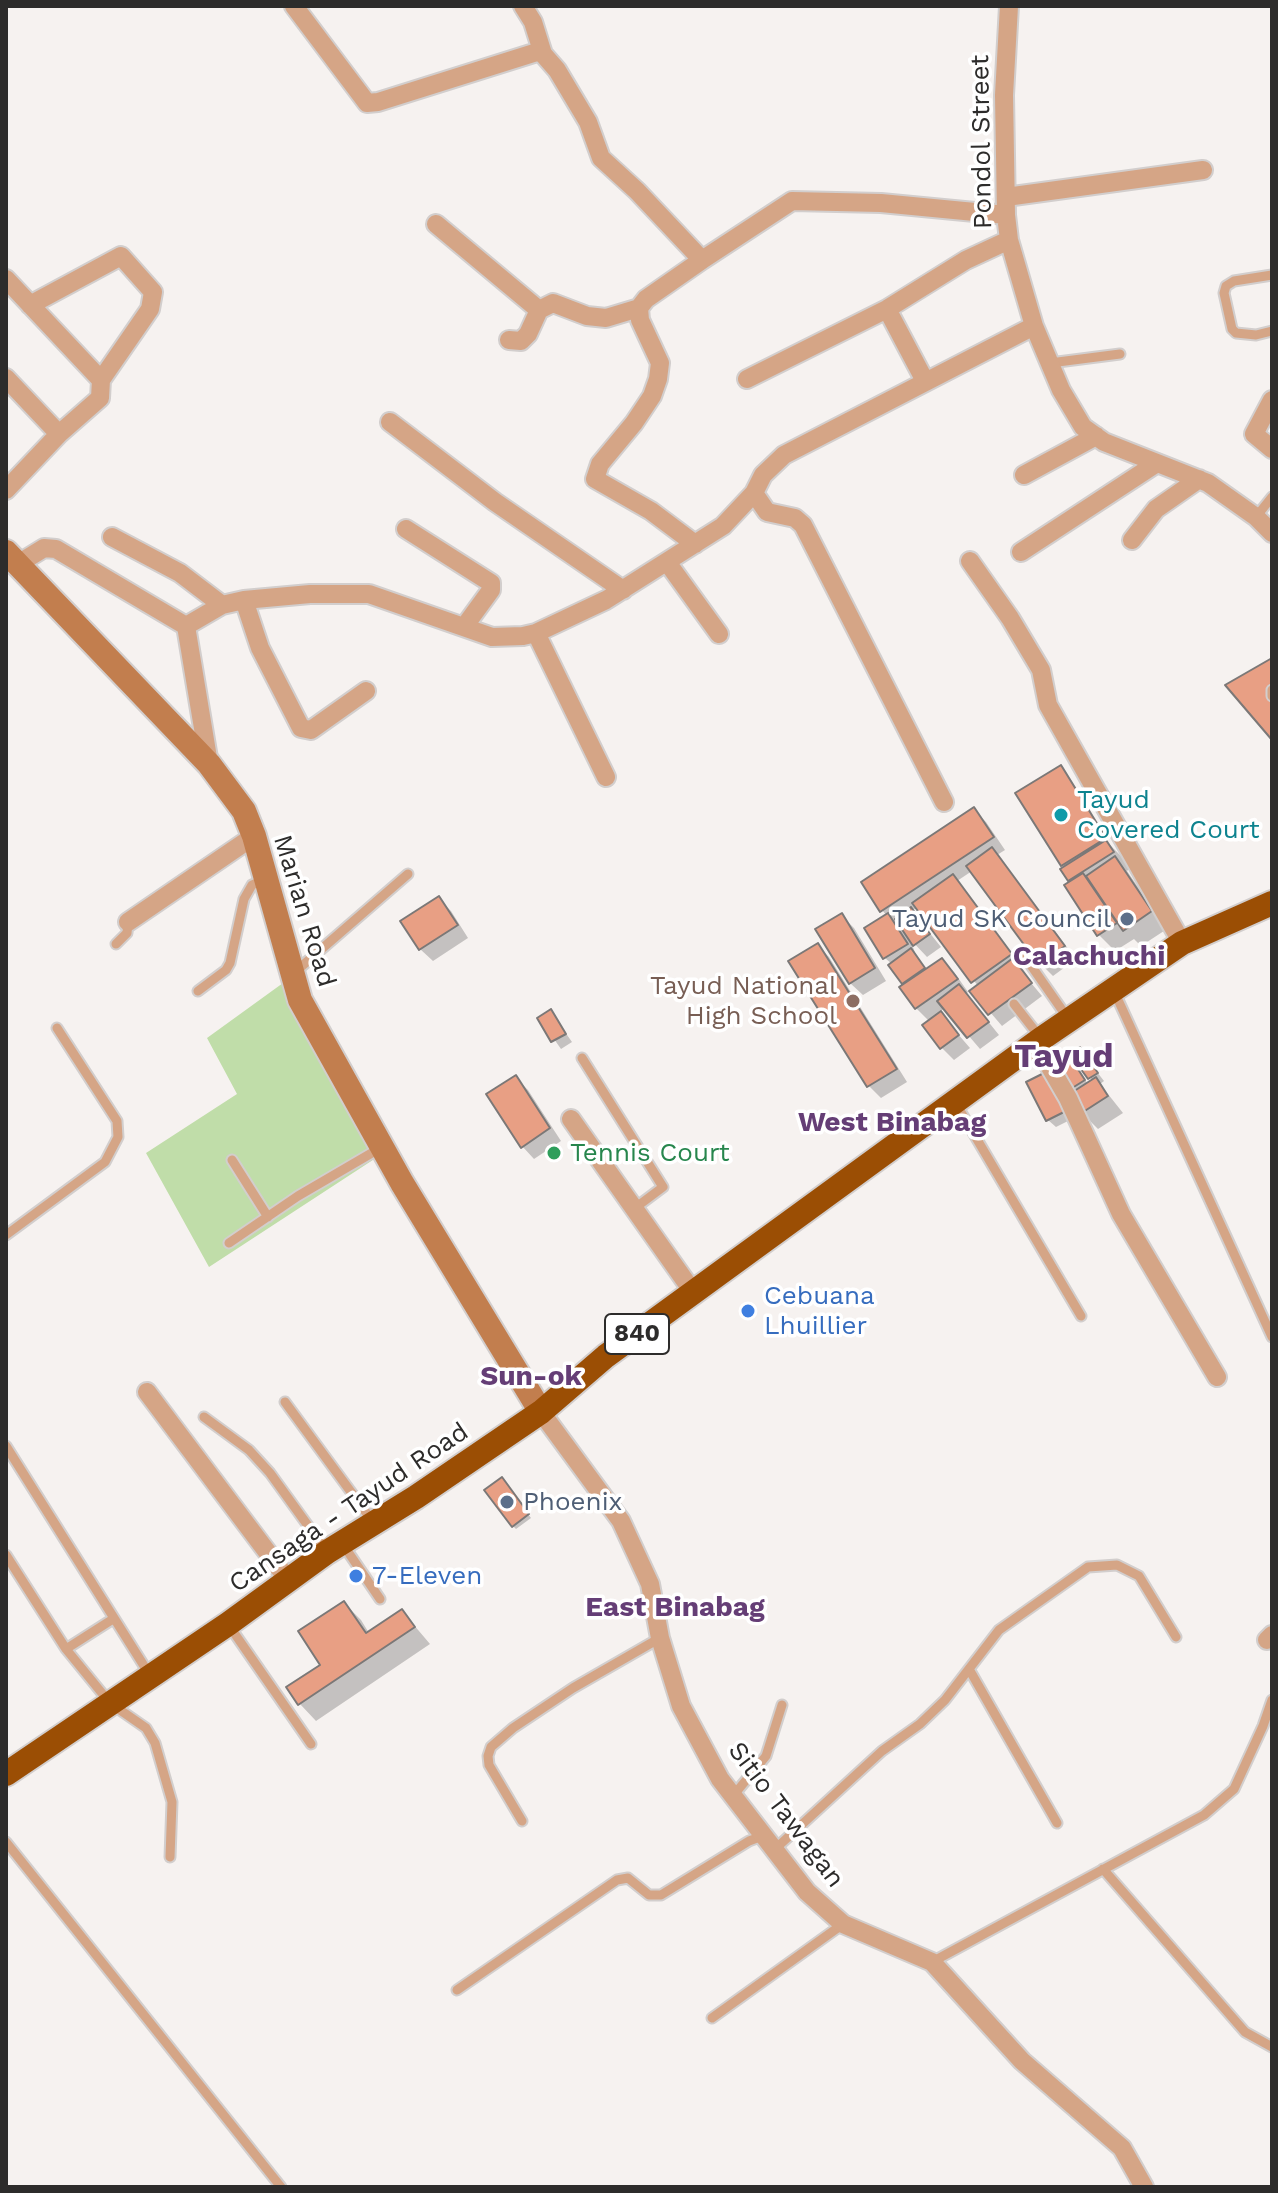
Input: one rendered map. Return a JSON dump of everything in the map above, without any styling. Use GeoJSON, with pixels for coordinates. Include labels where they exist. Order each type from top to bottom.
{"type":"FeatureCollection","features":[{"type":"Feature","properties":{"kind":"highway","name":"Cansaga - Tayud Road"},"geometry":{"type":"LineString","coordinates":[[6,1774],[228,1624],[335,1547],[541,1412],[606,1356],[1113,990],[1182,943],[1272,903]]}},
{"type":"Feature","properties":{"kind":"street"},"geometry":{"type":"LineString","coordinates":[[294,6],[367,103],[537,52],[543,54]]}},
{"type":"Feature","properties":{"kind":"street"},"geometry":{"type":"LineString","coordinates":[[523,6],[533,22],[543,54],[557,70],[588,122],[601,158],[702,260]]}},
{"type":"Feature","properties":{"kind":"street","name":"Pondol Street"},"geometry":{"type":"LineString","coordinates":[[1009,6],[1004,95],[1009,240],[1034,326],[1061,390],[1083,427],[1104,442],[1199,479],[1256,517],[1272,533]]}},
{"type":"Feature","properties":{"kind":"street"},"geometry":{"type":"LineString","coordinates":[[509,340],[521,341],[528,334],[539,310],[553,303],[587,316],[606,318],[639,308],[646,299],[792,201],[1006,206],[1203,170]]}},
{"type":"Feature","properties":{"kind":"street"},"geometry":{"type":"LineString","coordinates":[[436,224],[539,310]]}},
{"type":"Feature","properties":{"kind":"street"},"geometry":{"type":"LineString","coordinates":[[747,379],[887,309],[966,260],[1009,240]]}},
{"type":"Feature","properties":{"kind":"street"},"geometry":{"type":"LineString","coordinates":[[7,487],[100,398],[101,380],[150,309],[153,292],[121,256],[30,305]]}},
{"type":"Feature","properties":{"kind":"street"},"geometry":{"type":"LineString","coordinates":[[6,279],[101,380]]}},
{"type":"Feature","properties":{"kind":"street"},"geometry":{"type":"LineString","coordinates":[[639,308],[640,320],[660,363],[658,379],[652,396],[600,464],[595,479],[651,511],[695,544]]}},
{"type":"Feature","properties":{"kind":"street"},"geometry":{"type":"LineString","coordinates":[[887,309],[925,381]]}},
{"type":"Feature","properties":{"kind":"street"},"geometry":{"type":"LineString","coordinates":[[186,626],[222,605],[244,600],[310,594],[369,594],[492,637],[536,633],[623,590],[723,526],[754,493],[763,475],[784,455],[1034,326]]}},
{"type":"Feature","properties":{"kind":"street"},"geometry":{"type":"LineString","coordinates":[[6,378],[59,434]]}},
{"type":"Feature","properties":{"kind":"street"},"geometry":{"type":"LineString","coordinates":[[1272,400],[1254,434],[1272,449]]}},
{"type":"Feature","properties":{"kind":"street"},"geometry":{"type":"LineString","coordinates":[[390,422],[495,502],[623,590]]}},
{"type":"Feature","properties":{"kind":"street"},"geometry":{"type":"LineString","coordinates":[[1024,475],[1096,436]]}},
{"type":"Feature","properties":{"kind":"street"},"geometry":{"type":"LineString","coordinates":[[1021,552],[1157,463]]}},
{"type":"Feature","properties":{"kind":"street"},"geometry":{"type":"LineString","coordinates":[[1132,540],[1156,509],[1199,479]]}},
{"type":"Feature","properties":{"kind":"street"},"geometry":{"type":"LineString","coordinates":[[754,493],[767,512],[795,518],[803,525],[944,802]]}},
{"type":"Feature","properties":{"kind":"street"},"geometry":{"type":"LineString","coordinates":[[406,529],[491,583],[491,590],[464,627]]}},
{"type":"Feature","properties":{"kind":"street"},"geometry":{"type":"LineString","coordinates":[[112,537],[180,573],[222,605]]}},
{"type":"Feature","properties":{"kind":"street"},"geometry":{"type":"LineString","coordinates":[[12,558],[44,548],[56,549],[186,626],[209,764]]}},
{"type":"Feature","properties":{"kind":"street","name":"Marian Road"},"geometry":{"type":"LineString","coordinates":[[12,558],[209,764],[244,811],[254,836],[300,1000],[382,1147],[541,1412]]}},
{"type":"Feature","properties":{"kind":"street"},"geometry":{"type":"LineString","coordinates":[[970,561],[1010,618],[1041,670],[1048,705],[1182,943]]}},
{"type":"Feature","properties":{"kind":"street"},"geometry":{"type":"LineString","coordinates":[[667,562],[719,634]]}},
{"type":"Feature","properties":{"kind":"street"},"geometry":{"type":"LineString","coordinates":[[244,600],[260,648],[301,728],[311,730],[366,691]]}},
{"type":"Feature","properties":{"kind":"street"},"geometry":{"type":"LineString","coordinates":[[536,633],[606,777]]}},
{"type":"Feature","properties":{"kind":"street"},"geometry":{"type":"LineString","coordinates":[[128,922],[254,836]]}},
{"type":"Feature","properties":{"kind":"street"},"geometry":{"type":"LineString","coordinates":[[1039,1041],[1121,1214],[1217,1377]]}},
{"type":"Feature","properties":{"kind":"street"},"geometry":{"type":"LineString","coordinates":[[571,1119],[693,1292]]}},
{"type":"Feature","properties":{"kind":"street"},"geometry":{"type":"LineString","coordinates":[[147,1392],[289,1581]]}},
{"type":"Feature","properties":{"kind":"street","name":"Sitio Tawagan"},"geometry":{"type":"LineString","coordinates":[[541,1412],[621,1521],[650,1584],[660,1638],[681,1706],[720,1779],[807,1892],[843,1924],[932,1962],[1022,2061],[1122,2148],[1144,2187]]}},
{"type":"Feature","properties":{"kind":"lane"},"geometry":{"type":"LineString","coordinates":[[1272,275],[1234,281],[1226,286],[1224,293],[1232,329],[1236,333],[1256,335],[1272,331]]}},
{"type":"Feature","properties":{"kind":"lane"},"geometry":{"type":"LineString","coordinates":[[1050,363],[1120,354]]}},
{"type":"Feature","properties":{"kind":"lane"},"geometry":{"type":"LineString","coordinates":[[1256,517],[1272,497]]}},
{"type":"Feature","properties":{"kind":"lane"},"geometry":{"type":"LineString","coordinates":[[293,974],[408,874]]}},
{"type":"Feature","properties":{"kind":"lane"},"geometry":{"type":"LineString","coordinates":[[198,991],[226,970],[244,899],[252,885],[266,879]]}},
{"type":"Feature","properties":{"kind":"lane"},"geometry":{"type":"LineString","coordinates":[[116,944],[127,933],[128,922]]}},
{"type":"Feature","properties":{"kind":"lane"},"geometry":{"type":"LineString","coordinates":[[1023,954],[1070,1020]]}},
{"type":"Feature","properties":{"kind":"lane"},"geometry":{"type":"LineString","coordinates":[[1113,990],[1272,1337]]}},
{"type":"Feature","properties":{"kind":"lane"},"geometry":{"type":"LineString","coordinates":[[1014,1004],[1039,1041]]}},
{"type":"Feature","properties":{"kind":"lane"},"geometry":{"type":"LineString","coordinates":[[6,1235],[105,1162],[118,1137],[117,1121],[57,1028]]}},
{"type":"Feature","properties":{"kind":"lane"},"geometry":{"type":"LineString","coordinates":[[582,1058],[663,1187],[635,1208]]}},
{"type":"Feature","properties":{"kind":"lane"},"geometry":{"type":"LineString","coordinates":[[955,1102],[1081,1316]]}},
{"type":"Feature","properties":{"kind":"lane"},"geometry":{"type":"LineString","coordinates":[[229,1243],[382,1147]]}},
{"type":"Feature","properties":{"kind":"lane"},"geometry":{"type":"LineString","coordinates":[[232,1160],[268,1217]]}},
{"type":"Feature","properties":{"kind":"lane"},"geometry":{"type":"LineString","coordinates":[[285,1402],[374,1523]]}},
{"type":"Feature","properties":{"kind":"lane"},"geometry":{"type":"LineString","coordinates":[[204,1417],[249,1450],[380,1599]]}},
{"type":"Feature","properties":{"kind":"lane"},"geometry":{"type":"LineString","coordinates":[[6,1446],[151,1677]]}},
{"type":"Feature","properties":{"kind":"lane"},"geometry":{"type":"LineString","coordinates":[[6,1555],[66,1649],[110,1703],[146,1728],[155,1743],[172,1802],[170,1857]]}},
{"type":"Feature","properties":{"kind":"lane"},"geometry":{"type":"LineString","coordinates":[[457,1990],[617,1880],[628,1878],[649,1895],[661,1895],[749,1841],[770,1843],[882,1751],[920,1724],[945,1700],[999,1630],[1088,1567],[1117,1565],[1139,1576],[1176,1637]]}},
{"type":"Feature","properties":{"kind":"lane"},"geometry":{"type":"LineString","coordinates":[[66,1649],[113,1619]]}},
{"type":"Feature","properties":{"kind":"lane"},"geometry":{"type":"LineString","coordinates":[[228,1624],[311,1744]]}},
{"type":"Feature","properties":{"kind":"lane"},"geometry":{"type":"LineString","coordinates":[[522,1821],[489,1765],[491,1747],[513,1728],[573,1688],[660,1638]]}},
{"type":"Feature","properties":{"kind":"lane"},"geometry":{"type":"LineString","coordinates":[[969,1669],[1057,1823]]}},
{"type":"Feature","properties":{"kind":"lane"},"geometry":{"type":"LineString","coordinates":[[932,1962],[1204,1815],[1234,1789],[1272,1700]]}},
{"type":"Feature","properties":{"kind":"lane"},"geometry":{"type":"LineString","coordinates":[[733,1796],[766,1756],[782,1705]]}},
{"type":"Feature","properties":{"kind":"lane"},"geometry":{"type":"LineString","coordinates":[[6,1842],[281,2187]]}},
{"type":"Feature","properties":{"kind":"lane"},"geometry":{"type":"LineString","coordinates":[[1103,1869],[1245,2032],[1272,2047]]}},
{"type":"Feature","properties":{"kind":"lane"},"geometry":{"type":"LineString","coordinates":[[712,2018],[843,1924]]}},
{"type":"Feature","properties":{"kind":"green space"},"geometry":{"type":"Polygon","coordinates":[[[283,983],[379,1156],[209,1267],[146,1153],[237,1094],[207,1038],[283,983]]]}},
{"type":"Feature","properties":{"kind":"building"},"geometry":{"type":"Polygon","coordinates":[[[1272,658],[1272,740],[1225,685],[1272,658]]]}},
{"type":"Feature","properties":{"kind":"building","name":"Tayud Covered Court"},"geometry":{"type":"Polygon","coordinates":[[[1061,765],[1106,838],[1061,866],[1015,793],[1061,765]]]}},
{"type":"Feature","properties":{"kind":"building"},"geometry":{"type":"Polygon","coordinates":[[[974,807],[994,837],[880,912],[861,882],[974,807]]]}},
{"type":"Feature","properties":{"kind":"building"},"geometry":{"type":"Polygon","coordinates":[[[1106,840],[1114,852],[1068,881],[1060,869],[1106,840]]]}},
{"type":"Feature","properties":{"kind":"building"},"geometry":{"type":"Polygon","coordinates":[[[992,847],[1065,946],[1039,965],[966,866],[992,847]]]}},
{"type":"Feature","properties":{"kind":"building"},"geometry":{"type":"Polygon","coordinates":[[[1115,856],[1152,911],[1123,931],[1086,876],[1115,856]]]}},
{"type":"Feature","properties":{"kind":"building"},"geometry":{"type":"Polygon","coordinates":[[[1083,873],[1117,923],[1097,936],[1064,885],[1083,873]]]}},
{"type":"Feature","properties":{"kind":"building"},"geometry":{"type":"Polygon","coordinates":[[[953,874],[1012,954],[971,983],[912,903],[953,874]]]}},
{"type":"Feature","properties":{"kind":"building"},"geometry":{"type":"Polygon","coordinates":[[[439,896],[458,925],[419,950],[400,921],[439,896]]]}},
{"type":"Feature","properties":{"kind":"building"},"geometry":{"type":"Polygon","coordinates":[[[911,907],[930,934],[913,946],[895,919],[911,907]]]}},
{"type":"Feature","properties":{"kind":"building"},"geometry":{"type":"Polygon","coordinates":[[[842,913],[875,968],[849,984],[815,929],[842,913]]]}},
{"type":"Feature","properties":{"kind":"building"},"geometry":{"type":"Polygon","coordinates":[[[888,913],[908,944],[883,959],[864,928],[888,913]]]}},
{"type":"Feature","properties":{"kind":"building"},"geometry":{"type":"Polygon","coordinates":[[[818,943],[897,1069],[867,1087],[788,961],[818,943]]]}},
{"type":"Feature","properties":{"kind":"building"},"geometry":{"type":"Polygon","coordinates":[[[911,948],[925,968],[902,984],[888,965],[911,948]]]}},
{"type":"Feature","properties":{"kind":"building"},"geometry":{"type":"Polygon","coordinates":[[[942,958],[958,979],[915,1009],[899,987],[942,958]]]}},
{"type":"Feature","properties":{"kind":"building"},"geometry":{"type":"Polygon","coordinates":[[[1013,958],[1032,983],[988,1015],[969,991],[1013,958]]]}},
{"type":"Feature","properties":{"kind":"building"},"geometry":{"type":"Polygon","coordinates":[[[959,984],[989,1022],[967,1038],[937,1001],[959,984]]]}},
{"type":"Feature","properties":{"kind":"building"},"geometry":{"type":"Polygon","coordinates":[[[551,1009],[566,1034],[551,1042],[537,1018],[551,1009]]]}},
{"type":"Feature","properties":{"kind":"building"},"geometry":{"type":"Polygon","coordinates":[[[941,1011],[959,1035],[940,1049],[922,1025],[941,1011]]]}},
{"type":"Feature","properties":{"kind":"building"},"geometry":{"type":"Polygon","coordinates":[[[1080,1047],[1098,1073],[1088,1079],[1070,1054],[1080,1047]]]}},
{"type":"Feature","properties":{"kind":"building"},"geometry":{"type":"Polygon","coordinates":[[[1072,1060],[1085,1080],[1069,1090],[1056,1070],[1072,1060]]]}},
{"type":"Feature","properties":{"kind":"building"},"geometry":{"type":"Polygon","coordinates":[[[1050,1070],[1070,1109],[1046,1121],[1026,1082],[1050,1070]]]}},
{"type":"Feature","properties":{"kind":"building"},"geometry":{"type":"Polygon","coordinates":[[[516,1075],[550,1128],[521,1148],[486,1094],[516,1075]]]}},
{"type":"Feature","properties":{"kind":"building"},"geometry":{"type":"Polygon","coordinates":[[[1096,1077],[1108,1096],[1080,1114],[1068,1095],[1096,1077]]]}},
{"type":"Feature","properties":{"kind":"building","name":"Phoenix"},"geometry":{"type":"Polygon","coordinates":[[[502,1477],[529,1514],[512,1527],[484,1490],[502,1477]]]}},
{"type":"Feature","properties":{"kind":"building"},"geometry":{"type":"Polygon","coordinates":[[[344,1601],[366,1633],[402,1609],[415,1627],[298,1705],[286,1687],[320,1665],[298,1631],[344,1601]]]}},
{"type":"Feature","properties":{"kind":"place","name":"Tayud Covered Court"},"geometry":{"type":"Point","coordinates":[1061,815]}},
{"type":"Feature","properties":{"kind":"place","name":"Tayud SK Council"},"geometry":{"type":"Point","coordinates":[1127,919]}},
{"type":"Feature","properties":{"kind":"place","name":"Tayud National High School"},"geometry":{"type":"Point","coordinates":[853,1001]}},
{"type":"Feature","properties":{"kind":"place","name":"Tennis Court"},"geometry":{"type":"Point","coordinates":[554,1153]}},
{"type":"Feature","properties":{"kind":"place","name":"Cebuana Lhuillier"},"geometry":{"type":"Point","coordinates":[748,1311]}},
{"type":"Feature","properties":{"kind":"place","name":"Phoenix"},"geometry":{"type":"Point","coordinates":[507,1502]}},
{"type":"Feature","properties":{"kind":"place","name":"7-Eleven"},"geometry":{"type":"Point","coordinates":[356,1576]}},
{"type":"Feature","properties":{"kind":"district","name":"Calachuchi"},"geometry":{"type":"Point","coordinates":[1089,957]}},
{"type":"Feature","properties":{"kind":"district","name":"Tayud"},"geometry":{"type":"Point","coordinates":[1064,1057]}},
{"type":"Feature","properties":{"kind":"district","name":"West Binabag"},"geometry":{"type":"Point","coordinates":[892,1123]}},
{"type":"Feature","properties":{"kind":"district","name":"Sun-ok"},"geometry":{"type":"Point","coordinates":[531,1377]}},
{"type":"Feature","properties":{"kind":"district","name":"East Binabag"},"geometry":{"type":"Point","coordinates":[675,1608]}}]}
